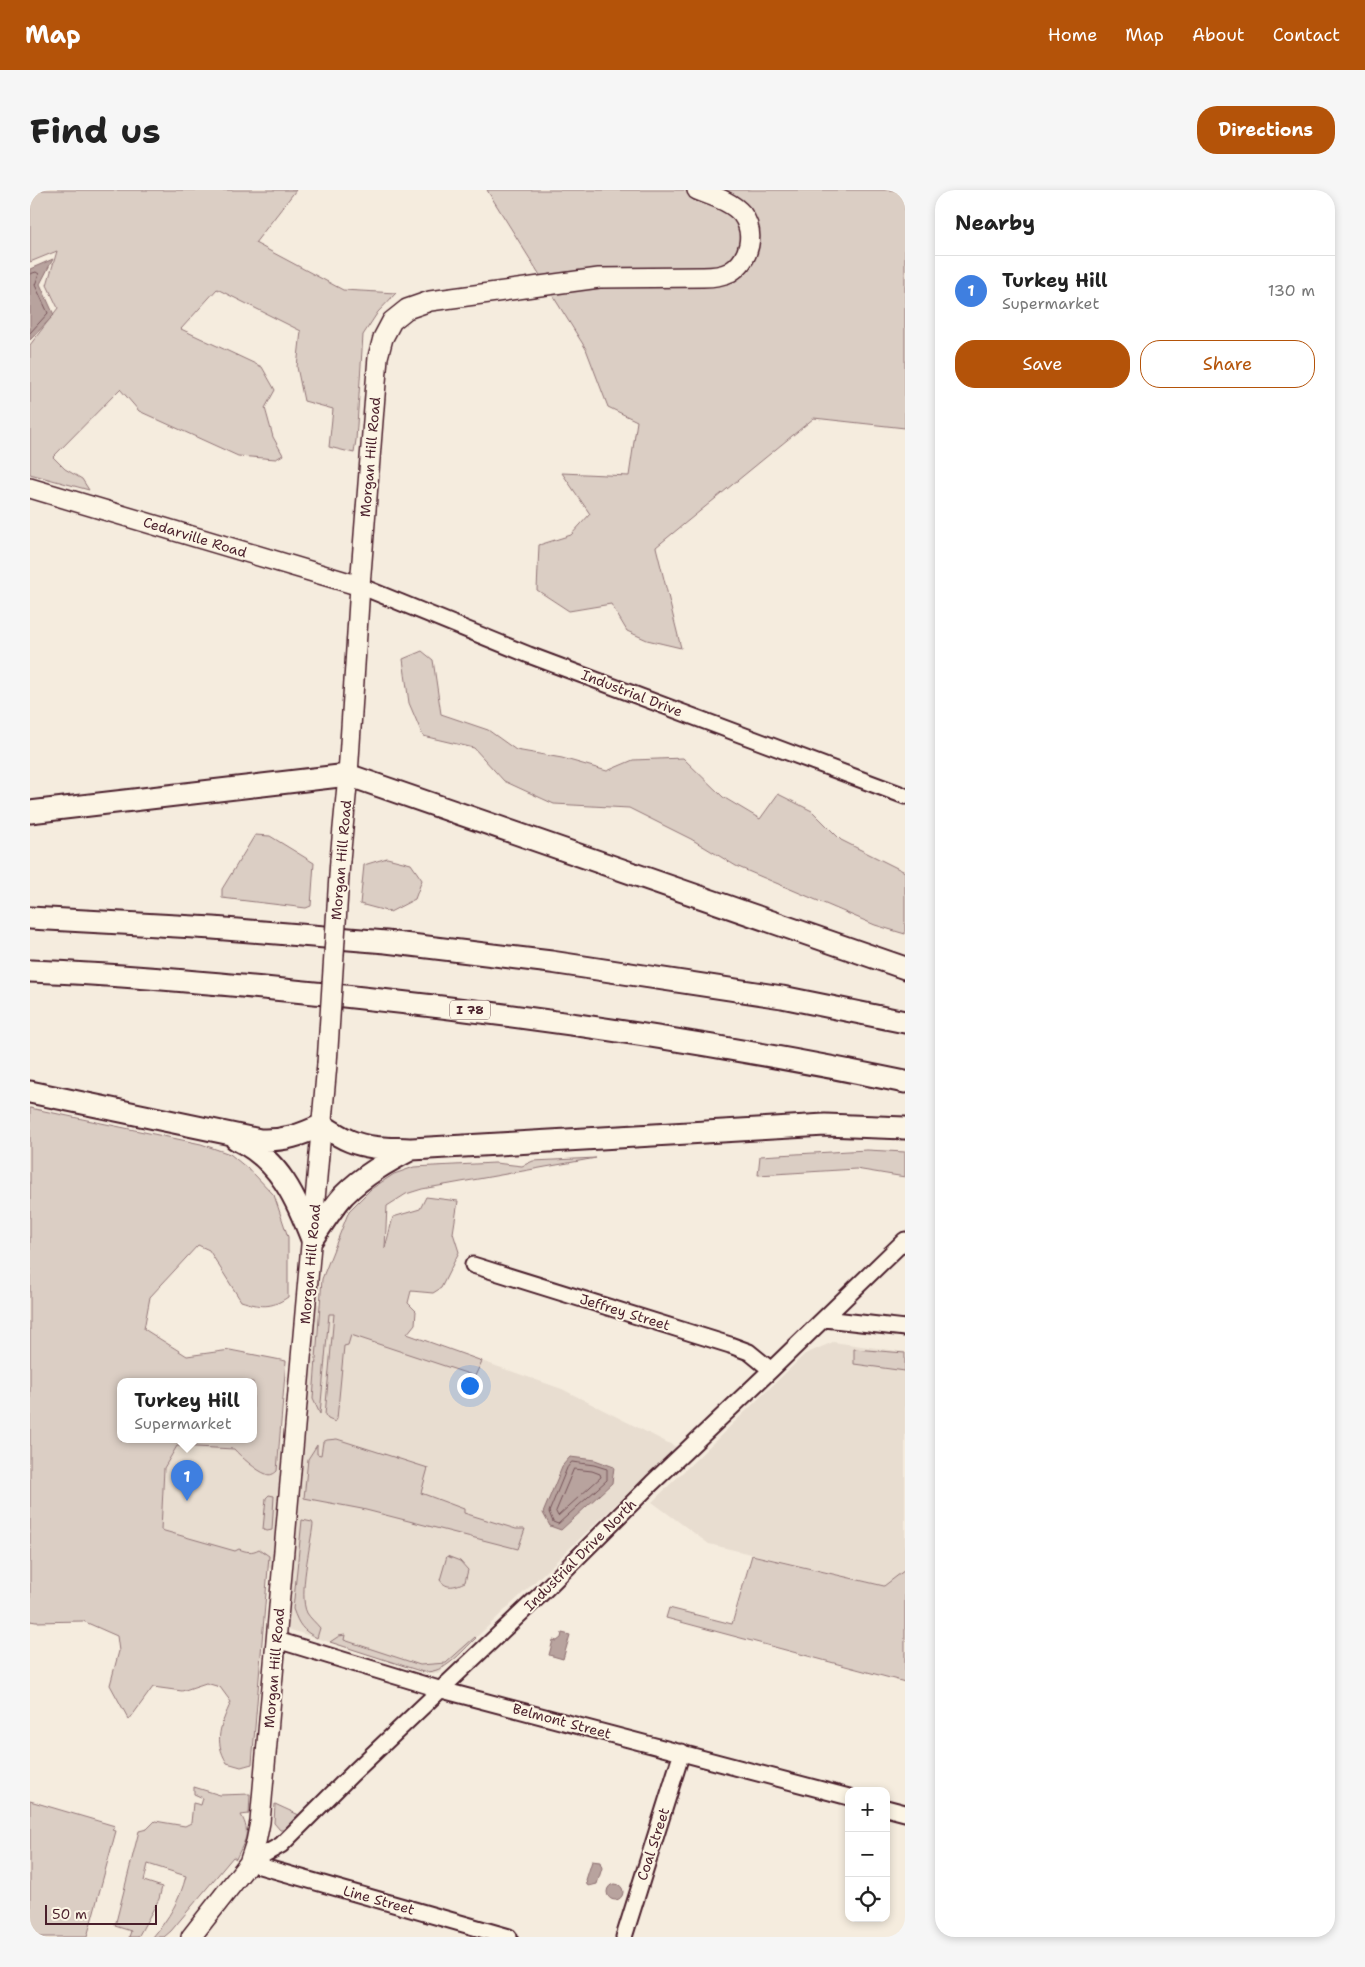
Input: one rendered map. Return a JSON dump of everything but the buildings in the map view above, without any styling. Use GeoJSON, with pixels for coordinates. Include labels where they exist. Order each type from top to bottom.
{"type":"FeatureCollection","features":[{"type":"Feature","properties":{"kind":"highway"},"geometry":{"type":"LineString","coordinates":[[30,812],[348,775],[905,968]]}},
{"type":"Feature","properties":{"kind":"highway"},"geometry":{"type":"LineString","coordinates":[[30,918],[212,928],[386,942],[551,962],[782,997],[905,1022]]}},
{"type":"Feature","properties":{"kind":"highway","name":"I 78"},"geometry":{"type":"LineString","coordinates":[[30,971],[85,973],[449,1007],[647,1035],[905,1082]]}},
{"type":"Feature","properties":{"kind":"highway"},"geometry":{"type":"LineString","coordinates":[[30,1092],[260,1140],[277,1141],[297,1136],[322,1125],[348,1141],[374,1148],[412,1149],[825,1125],[905,1128]]}},
{"type":"Feature","properties":{"kind":"highway"},"geometry":{"type":"LineString","coordinates":[[222,1133],[240,1141],[276,1169],[294,1197],[312,1239]]}},
{"type":"Feature","properties":{"kind":"highway"},"geometry":{"type":"LineString","coordinates":[[312,1239],[344,1196],[375,1170],[412,1149]]}},
{"type":"Feature","properties":{"kind":"main road","name":"Morgan Hill Road"},"geometry":{"type":"LineString","coordinates":[[249,1863],[260,1822],[277,1640],[322,1125],[378,357],[383,338],[392,322],[407,309],[439,299],[599,278],[713,277],[729,272],[742,261],[748,248],[749,234],[745,219],[730,204],[697,190]]}},
{"type":"Feature","properties":{"kind":"main road","name":"Cedarville Road"},"geometry":{"type":"LineString","coordinates":[[30,488],[360,586]]}},
{"type":"Feature","properties":{"kind":"main road"},"geometry":{"type":"LineString","coordinates":[[191,1937],[249,1863]]}},
{"type":"Feature","properties":{"kind":"street","name":"Industrial Drive"},"geometry":{"type":"LineString","coordinates":[[360,586],[529,655],[905,796]]}},
{"type":"Feature","properties":{"kind":"street","name":"Industrial Drive North"},"geometry":{"type":"LineString","coordinates":[[249,1863],[281,1845],[539,1596],[652,1483],[772,1370],[905,1240]]}},
{"type":"Feature","properties":{"kind":"street","name":"Jeffrey Street"},"geometry":{"type":"LineString","coordinates":[[473,1265],[730,1345],[749,1352],[772,1370]]}},
{"type":"Feature","properties":{"kind":"street"},"geometry":{"type":"LineString","coordinates":[[825,1319],[905,1328]]}},
{"type":"Feature","properties":{"kind":"street","name":"Belmont Street"},"geometry":{"type":"LineString","coordinates":[[277,1640],[442,1690],[845,1796]]}},
{"type":"Feature","properties":{"kind":"street","name":"Coal Street"},"geometry":{"type":"LineString","coordinates":[[624,1937],[682,1752]]}},
{"type":"Feature","properties":{"kind":"street"},"geometry":{"type":"LineString","coordinates":[[890,1809],[905,1813]]}},
{"type":"Feature","properties":{"kind":"street","name":"Line Street"},"geometry":{"type":"LineString","coordinates":[[249,1863],[509,1937]]}},
{"type":"Feature","properties":{"kind":"shaded area"},"geometry":{"type":"Polygon","coordinates":[[[30,190],[296,190],[255,243],[343,290],[396,293],[378,312],[363,335],[354,453],[329,447],[333,409],[304,401],[297,367],[301,331],[217,289],[181,329],[262,367],[275,390],[265,408],[273,437],[283,455],[276,459],[238,456],[139,411],[120,389],[53,457],[65,469],[82,479],[89,490],[30,474],[30,345],[58,308],[47,285],[57,251],[30,262],[30,190]]]}},
{"type":"Feature","properties":{"kind":"shaded area"},"geometry":{"type":"Polygon","coordinates":[[[487,190],[905,190],[905,428],[814,418],[656,547],[681,648],[647,640],[627,631],[611,604],[569,611],[537,590],[539,545],[571,535],[590,514],[562,473],[629,476],[637,421],[608,407],[586,349],[487,190]]]}},
{"type":"Feature","properties":{"kind":"shaded area"},"geometry":{"type":"Polygon","coordinates":[[[422,651],[433,660],[441,714],[488,730],[516,750],[562,758],[607,771],[633,760],[683,758],[723,797],[760,819],[778,794],[812,811],[841,840],[905,872],[905,934],[875,925],[736,866],[691,839],[629,808],[554,804],[504,781],[474,748],[423,736],[409,703],[403,659],[422,651]]]}},
{"type":"Feature","properties":{"kind":"shaded area"},"geometry":{"type":"Polygon","coordinates":[[[255,835],[270,836],[314,863],[311,906],[306,908],[222,898],[222,889],[255,835]]]}},
{"type":"Feature","properties":{"kind":"shaded area"},"geometry":{"type":"Polygon","coordinates":[[[387,858],[411,864],[422,880],[415,899],[390,912],[360,904],[364,865],[387,858]]]}},
{"type":"Feature","properties":{"kind":"shaded area"},"geometry":{"type":"Polygon","coordinates":[[[30,1108],[201,1144],[230,1154],[253,1173],[274,1195],[288,1237],[288,1297],[276,1304],[265,1306],[241,1301],[209,1250],[198,1245],[150,1297],[144,1329],[187,1356],[230,1350],[286,1361],[276,1472],[269,1475],[262,1472],[234,1449],[177,1446],[164,1468],[161,1530],[235,1551],[239,1549],[251,1552],[259,1549],[269,1556],[252,1764],[241,1767],[227,1763],[223,1755],[219,1740],[220,1732],[231,1702],[220,1687],[206,1683],[182,1691],[153,1687],[129,1720],[110,1685],[119,1651],[117,1636],[83,1621],[30,1621],[30,1108]]]}},
{"type":"Feature","properties":{"kind":"shaded area"},"geometry":{"type":"Polygon","coordinates":[[[867,1150],[905,1152],[905,1177],[856,1169],[758,1175],[760,1156],[867,1150]]]}},
{"type":"Feature","properties":{"kind":"shaded area"},"geometry":{"type":"Polygon","coordinates":[[[596,1158],[422,1189],[406,1194],[387,1206],[385,1248],[393,1217],[420,1209],[426,1197],[458,1201],[453,1233],[459,1252],[441,1288],[433,1293],[411,1291],[408,1303],[416,1311],[415,1324],[407,1334],[482,1361],[475,1376],[351,1335],[348,1345],[344,1346],[337,1419],[335,1422],[328,1419],[325,1415],[334,1314],[329,1314],[320,1414],[313,1399],[322,1279],[349,1211],[371,1189],[394,1174],[414,1167],[495,1163],[522,1166],[533,1161],[596,1158]]]}},
{"type":"Feature","properties":{"kind":"shaded area"},"geometry":{"type":"Polygon","coordinates":[[[315,1303],[562,1389],[676,1447],[438,1674],[423,1672],[288,1629],[289,1575],[161,1530],[164,1468],[177,1446],[300,1449],[315,1303]]]}},
{"type":"Feature","properties":{"kind":"shaded area"},"geometry":{"type":"Polygon","coordinates":[[[833,1342],[905,1352],[905,1591],[709,1544],[652,1502],[805,1354],[833,1342]]]}},
{"type":"Feature","properties":{"kind":"shaded area"},"geometry":{"type":"Polygon","coordinates":[[[854,1349],[905,1353],[905,1371],[854,1364],[854,1349]]]}},
{"type":"Feature","properties":{"kind":"shaded area"},"geometry":{"type":"Polygon","coordinates":[[[337,1439],[428,1468],[421,1493],[464,1509],[464,1513],[516,1529],[525,1529],[518,1549],[362,1509],[304,1498],[308,1459],[317,1445],[317,1454],[321,1455],[323,1442],[337,1439]]]}},
{"type":"Feature","properties":{"kind":"shaded area"},"geometry":{"type":"Polygon","coordinates":[[[269,1495],[274,1496],[272,1530],[267,1531],[263,1529],[266,1498],[269,1495]]]}},
{"type":"Feature","properties":{"kind":"shaded area"},"geometry":{"type":"Polygon","coordinates":[[[302,1520],[312,1522],[313,1524],[304,1582],[304,1594],[307,1613],[320,1628],[317,1638],[302,1626],[293,1609],[302,1520]]]}},
{"type":"Feature","properties":{"kind":"shaded area"},"geometry":{"type":"Polygon","coordinates":[[[752,1555],[884,1586],[905,1570],[905,1682],[666,1618],[669,1608],[732,1624],[752,1555]]]}},
{"type":"Feature","properties":{"kind":"shaded area"},"geometry":{"type":"Polygon","coordinates":[[[447,1556],[460,1561],[468,1570],[465,1582],[449,1586],[440,1580],[447,1556]]]}},
{"type":"Feature","properties":{"kind":"shaded area"},"geometry":{"type":"Polygon","coordinates":[[[345,1635],[344,1640],[420,1665],[446,1663],[476,1638],[446,1666],[423,1672],[330,1642],[339,1636],[345,1635]]]}},
{"type":"Feature","properties":{"kind":"shaded area"},"geometry":{"type":"Polygon","coordinates":[[[194,1787],[220,1795],[250,1794],[249,1814],[241,1815],[246,1827],[244,1842],[236,1859],[233,1857],[164,1937],[153,1937],[173,1908],[181,1893],[186,1876],[148,1864],[144,1881],[162,1887],[159,1899],[138,1937],[129,1937],[131,1931],[115,1926],[139,1831],[147,1829],[155,1821],[185,1826],[191,1823],[193,1803],[201,1805],[203,1798],[194,1794],[194,1787]]]}},
{"type":"Feature","properties":{"kind":"shaded area"},"geometry":{"type":"Polygon","coordinates":[[[30,1801],[115,1826],[112,1830],[116,1831],[87,1937],[30,1937],[30,1801]]]}},
{"type":"Feature","properties":{"kind":"shaded area"},"geometry":{"type":"Polygon","coordinates":[[[275,1804],[299,1815],[284,1830],[280,1830],[274,1823],[275,1804]]]}},
{"type":"Feature","properties":{"kind":"water"},"geometry":{"type":"Polygon","coordinates":[[[53,259],[40,284],[54,315],[30,340],[30,269],[53,259]]]}},
{"type":"Feature","properties":{"kind":"water"},"geometry":{"type":"Polygon","coordinates":[[[570,1457],[595,1460],[614,1467],[612,1483],[561,1530],[550,1526],[543,1513],[563,1465],[570,1457]]]}},
{"type":"Feature","properties":{"kind":"water"},"geometry":{"type":"Polygon","coordinates":[[[562,1633],[570,1635],[563,1659],[549,1655],[553,1640],[557,1641],[561,1638],[562,1633]]]}},
{"type":"Feature","properties":{"kind":"water"},"geometry":{"type":"Polygon","coordinates":[[[592,1861],[600,1862],[602,1868],[597,1884],[589,1886],[586,1880],[592,1861]]]}},
{"type":"Feature","properties":{"kind":"water"},"geometry":{"type":"Polygon","coordinates":[[[615,1884],[621,1886],[623,1892],[621,1898],[615,1900],[609,1898],[607,1892],[609,1886],[615,1884]]]}},
{"type":"Feature","properties":{"kind":"place","name":"Turkey Hill"},"geometry":{"type":"Point","coordinates":[187,1501]}}]}
